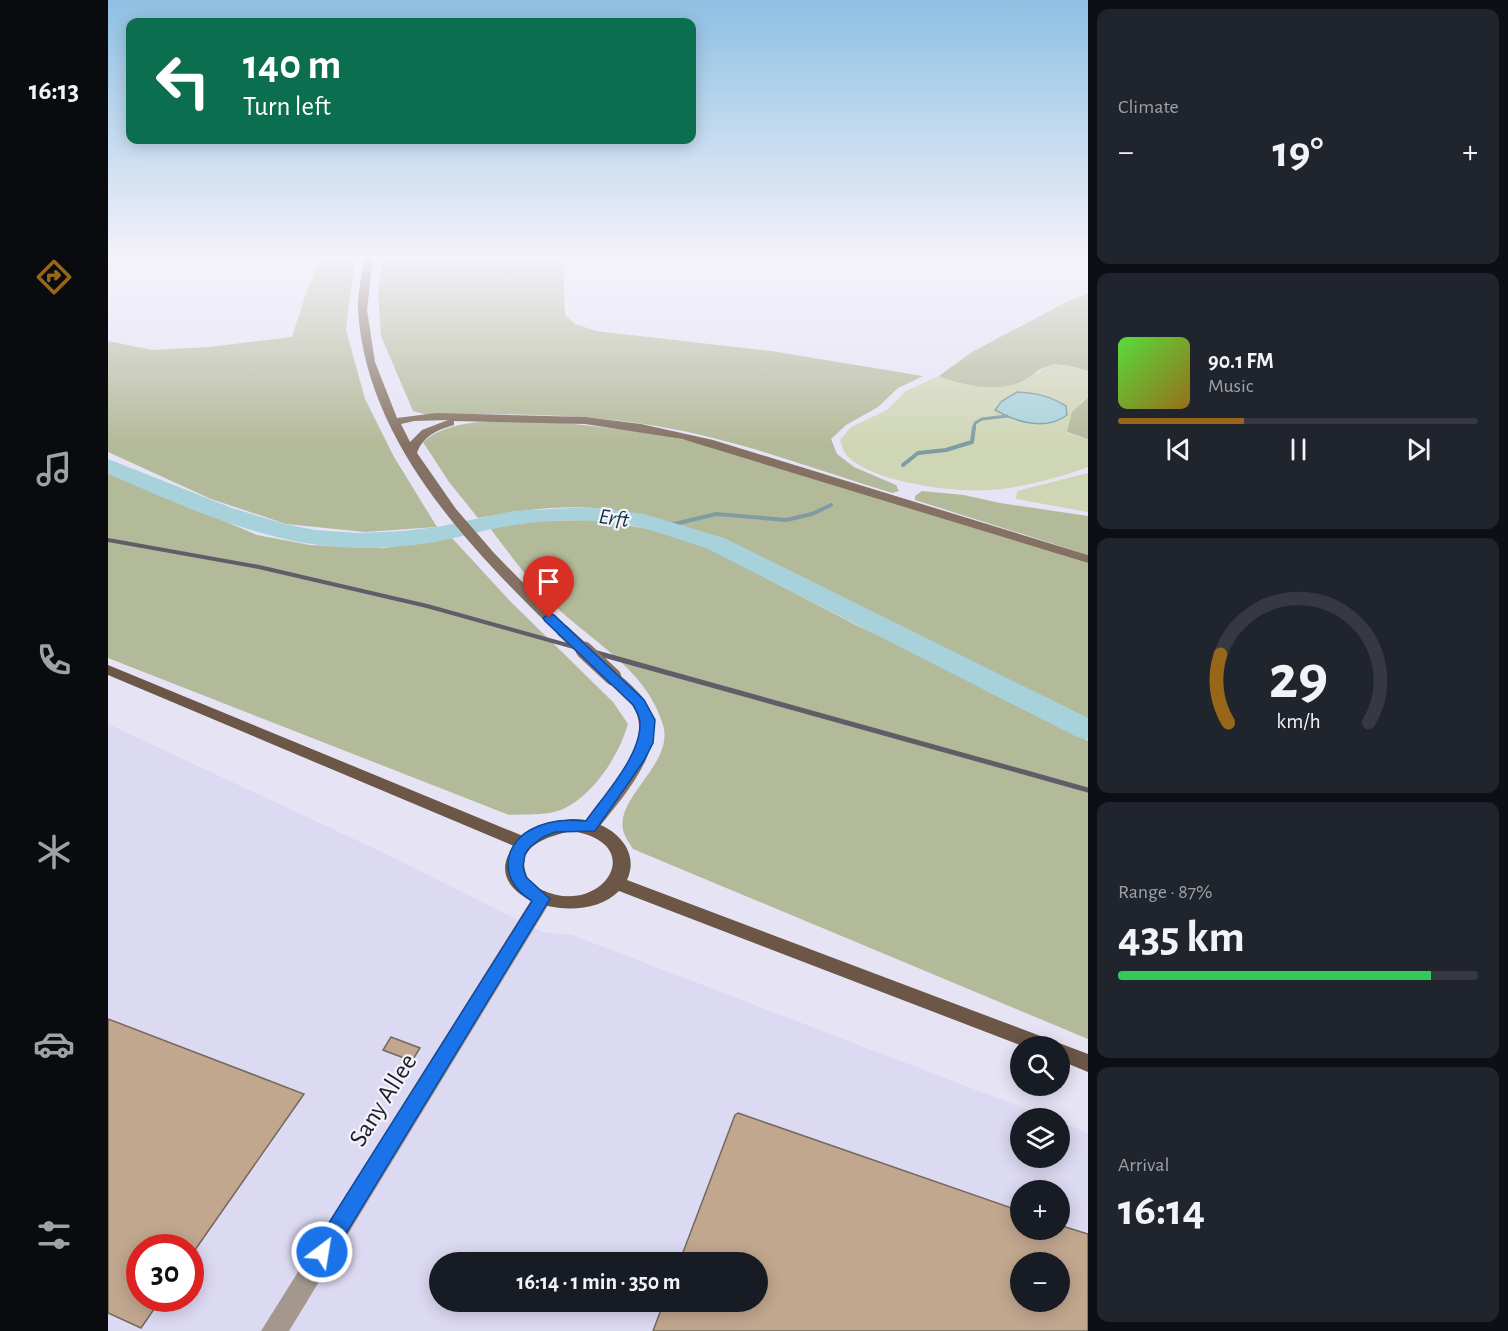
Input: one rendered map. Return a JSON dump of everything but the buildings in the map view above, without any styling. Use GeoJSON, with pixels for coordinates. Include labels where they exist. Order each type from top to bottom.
{"type":"FeatureCollection","features":[{"type":"Feature","properties":{"kind":"main road"},"geometry":{"type":"LineString","coordinates":[[365,320],[365,335],[374,371],[394,423],[440,496],[490,558],[642,707],[647,720],[647,737],[636,762],[590,827]]}},
{"type":"Feature","properties":{"kind":"main road"},"geometry":{"type":"LineString","coordinates":[[394,423],[404,418],[599,422],[679,435],[719,445],[1088,559]]}},
{"type":"Feature","properties":{"kind":"main road"},"geometry":{"type":"LineString","coordinates":[[394,423],[408,426],[493,419]]}},
{"type":"Feature","properties":{"kind":"main road"},"geometry":{"type":"LineString","coordinates":[[411,453],[417,440],[423,434],[450,423]]}},
{"type":"Feature","properties":{"kind":"main road"},"geometry":{"type":"LineString","coordinates":[[108,670],[524,843]]}},
{"type":"Feature","properties":{"kind":"main road"},"geometry":{"type":"LineString","coordinates":[[572,825],[590,827],[606,834],[617,844],[624,857],[624,870],[617,884],[592,900],[575,903],[558,903],[542,899],[528,891],[518,879],[514,867],[516,854],[524,843],[537,833],[554,827],[572,825]]}},
{"type":"Feature","properties":{"kind":"main road"},"geometry":{"type":"LineString","coordinates":[[617,884],[1019,1036]]}},
{"type":"Feature","properties":{"kind":"main road"},"geometry":{"type":"LineString","coordinates":[[1070,1056],[1088,1063]]}},
{"type":"Feature","properties":{"kind":"street","name":"Sany Allee"},"geometry":{"type":"LineString","coordinates":[[274,1331],[542,899]]}},
{"type":"Feature","properties":{"kind":"shaded area"},"geometry":{"type":"Polygon","coordinates":[[[297,320],[347,320],[346,330],[365,399],[394,457],[437,527],[365,532],[286,524],[211,499],[108,452],[108,341],[152,350],[209,347],[292,337],[297,320]]]}},
{"type":"Feature","properties":{"kind":"shaded area"},"geometry":{"type":"Polygon","coordinates":[[[380,320],[571,320],[575,324],[596,331],[771,351],[923,376],[898,388],[878,407],[846,425],[831,439],[837,454],[854,467],[896,485],[899,491],[892,493],[775,455],[656,426],[569,416],[424,414],[413,411],[381,336],[380,320]]]}},
{"type":"Feature","properties":{"kind":"shaded area"},"geometry":{"type":"Polygon","coordinates":[[[1032,320],[1088,320],[1088,371],[1065,365],[1051,365],[1018,383],[999,387],[967,385],[939,376],[972,352],[1032,320]]]}},
{"type":"Feature","properties":{"kind":"shaded area"},"geometry":{"type":"Polygon","coordinates":[[[1048,365],[1062,365],[1088,371],[1088,397],[1081,402],[1067,433],[1088,439],[1088,467],[1027,485],[989,490],[956,490],[912,484],[891,478],[856,463],[845,453],[840,440],[851,427],[887,410],[906,391],[939,376],[974,386],[1038,373],[1048,365]]]}},
{"type":"Feature","properties":{"kind":"shaded area"},"geometry":{"type":"Polygon","coordinates":[[[1017,392],[1048,397],[1066,406],[1067,415],[1059,420],[1041,424],[1021,421],[995,410],[1002,401],[1017,392]]]}},
{"type":"Feature","properties":{"kind":"shaded area"},"geometry":{"type":"Polygon","coordinates":[[[1088,397],[1088,439],[1067,432],[1072,412],[1088,397]]]}},
{"type":"Feature","properties":{"kind":"shaded area"},"geometry":{"type":"Polygon","coordinates":[[[497,421],[545,422],[626,430],[706,444],[1088,563],[1088,720],[727,540],[650,517],[602,509],[555,508],[478,518],[449,482],[423,442],[450,427],[465,424],[497,421]]]}},
{"type":"Feature","properties":{"kind":"shaded area"},"geometry":{"type":"Polygon","coordinates":[[[108,472],[257,535],[310,545],[384,548],[451,537],[511,602],[613,702],[628,724],[619,748],[596,783],[565,808],[545,813],[509,815],[108,658],[108,472]]]}},
{"type":"Feature","properties":{"kind":"shaded area"},"geometry":{"type":"Polygon","coordinates":[[[1088,473],[1088,512],[1016,499],[1017,491],[1088,473]]]}},
{"type":"Feature","properties":{"kind":"shaded area"},"geometry":{"type":"Polygon","coordinates":[[[922,491],[964,495],[1000,503],[1088,516],[1088,555],[915,500],[915,496],[922,491]]]}},
{"type":"Feature","properties":{"kind":"shaded area"},"geometry":{"type":"Polygon","coordinates":[[[593,520],[649,529],[710,549],[856,625],[987,686],[1088,741],[1088,1039],[633,849],[624,833],[623,820],[634,794],[660,754],[664,739],[663,725],[655,704],[628,669],[560,611],[537,587],[489,527],[540,521],[593,520]]]}},
{"type":"Feature","properties":{"kind":"shaded area"},"geometry":{"type":"Polygon","coordinates":[[[108,724],[386,854],[542,932],[572,935],[1023,1108],[1010,1108],[1010,1168],[1070,1168],[1070,1126],[1088,1133],[1088,1331],[108,1331],[108,724]]]}},
{"type":"Feature","properties":{"kind":"waterway"},"geometry":{"type":"LineString","coordinates":[[974,429],[975,423],[982,419],[1007,416]]}},
{"type":"Feature","properties":{"kind":"waterway"},"geometry":{"type":"LineString","coordinates":[[903,465],[918,453],[946,450],[972,442],[974,427]]}},
{"type":"Feature","properties":{"kind":"waterway","name":"Erft"},"geometry":{"type":"LineString","coordinates":[[108,466],[224,514],[315,537],[346,540],[403,538],[437,534],[503,519],[567,514],[615,515],[658,525],[715,543],[1088,730]]}},
{"type":"Feature","properties":{"kind":"waterway"},"geometry":{"type":"LineString","coordinates":[[662,527],[716,514],[786,520],[812,514],[831,505]]}},
{"type":"Feature","properties":{"kind":"railway"},"geometry":{"type":"LineString","coordinates":[[108,540],[259,567],[427,606],[592,652]]}},
{"type":"Feature","properties":{"kind":"railway"},"geometry":{"type":"LineString","coordinates":[[586,650],[1088,790]]}},
{"type":"Feature","properties":{"kind":"route"},"geometry":{"type":"LineString","coordinates":[[322,1252],[542,899],[528,891],[518,879],[514,867],[516,854],[524,843],[537,833],[554,827],[572,825],[590,827],[636,762],[645,743],[648,731],[647,720],[636,699],[549,618]]}}]}
